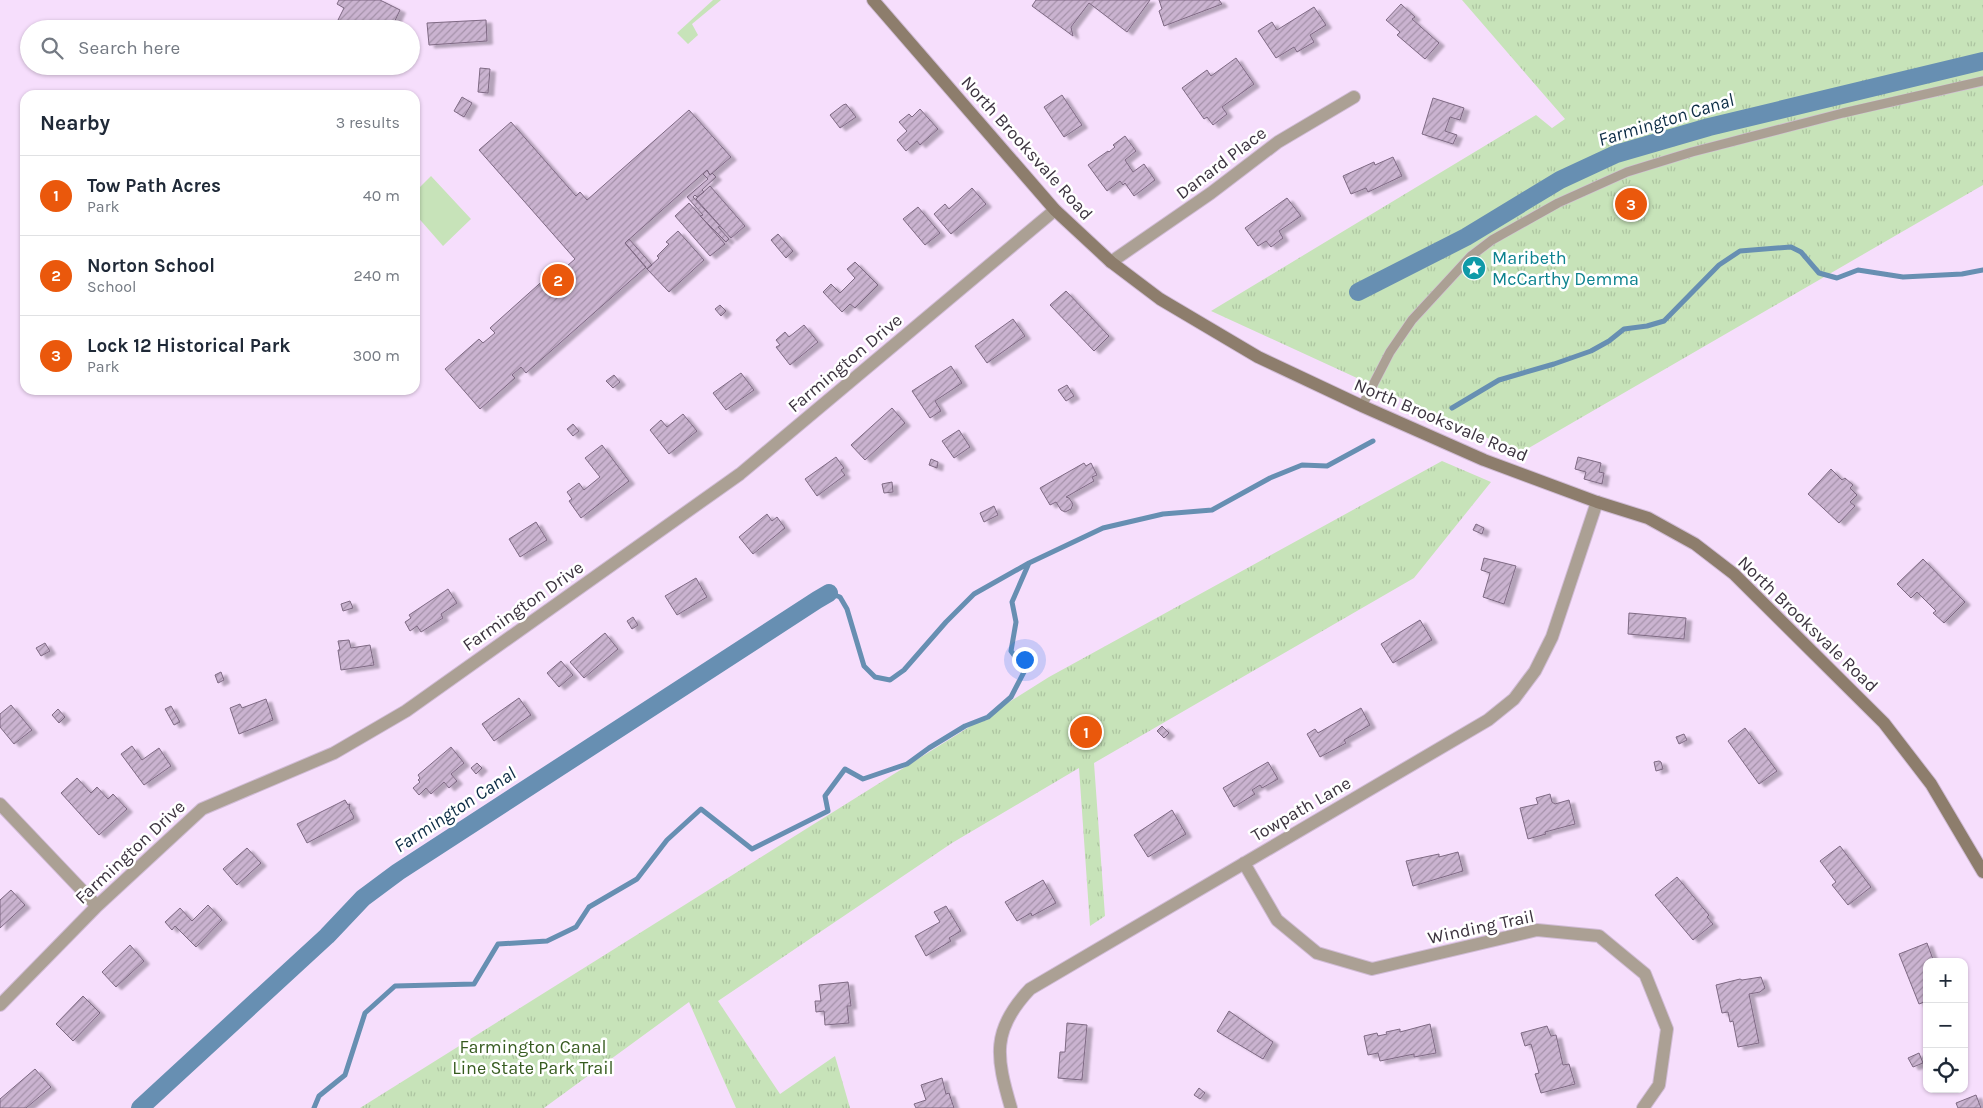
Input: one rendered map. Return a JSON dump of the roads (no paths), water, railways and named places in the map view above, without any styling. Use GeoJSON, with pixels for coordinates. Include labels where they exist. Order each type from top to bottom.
{"type":"FeatureCollection","features":[{"type":"Feature","properties":{"kind":"main road","name":"North Brooksvale Road"},"geometry":{"type":"LineString","coordinates":[[873,0],[1055,210],[1111,262],[1160,299],[1258,357],[1362,406],[1484,460],[1597,502],[1648,518],[1694,544],[1734,574],[1884,723],[1931,784],[1983,872]]}},
{"type":"Feature","properties":{"kind":"street","name":"Danard Place"},"geometry":{"type":"LineString","coordinates":[[1111,262],[1211,193],[1278,142],[1354,97]]}},
{"type":"Feature","properties":{"kind":"street","name":"Farmington Drive"},"geometry":{"type":"LineString","coordinates":[[0,1005],[97,906],[202,809],[334,753],[406,712],[740,474],[1055,210]]}},
{"type":"Feature","properties":{"kind":"street","name":"Towpath Lane"},"geometry":{"type":"LineString","coordinates":[[1011,1108],[1000,1073],[999,1047],[1010,1013],[1030,989],[1488,720],[1514,698],[1535,670],[1552,637],[1597,502]]}},
{"type":"Feature","properties":{"kind":"street"},"geometry":{"type":"LineString","coordinates":[[0,804],[97,906]]}},
{"type":"Feature","properties":{"kind":"street","name":"Winding Trail"},"geometry":{"type":"LineString","coordinates":[[1244,863],[1277,920],[1284,926],[1318,953],[1372,969],[1537,930],[1599,936],[1645,974],[1667,1029],[1659,1085],[1643,1108]]}},
{"type":"Feature","properties":{"kind":"lane"},"geometry":{"type":"LineString","coordinates":[[1362,406],[1390,352],[1401,336],[1428,302],[1471,256],[1492,240],[1558,203],[1627,172],[1692,152],[1843,113],[1983,80]]}},
{"type":"Feature","properties":{"kind":"waterway","name":"Farmington Canal"},"geometry":{"type":"LineString","coordinates":[[1358,292],[1466,237],[1560,180],[1616,154],[1709,127],[1983,61]]}},
{"type":"Feature","properties":{"kind":"waterway"},"geometry":{"type":"LineString","coordinates":[[1452,408],[1499,380],[1591,351],[1609,341],[1624,329],[1647,326],[1664,321],[1719,265],[1740,251],[1791,247],[1801,252],[1819,273],[1837,278],[1858,270],[1903,277],[1962,274],[1983,270]]}},
{"type":"Feature","properties":{"kind":"waterway"},"geometry":{"type":"LineString","coordinates":[[829,593],[840,597],[847,609],[864,666],[875,677],[890,680],[904,670],[946,622],[974,594],[1029,563],[1103,528],[1163,514],[1212,510],[1270,478],[1302,465],[1327,466],[1373,441]]}},
{"type":"Feature","properties":{"kind":"waterway"},"geometry":{"type":"LineString","coordinates":[[314,1108],[319,1096],[345,1075],[365,1013],[395,986],[474,984],[498,944],[547,941],[576,927],[589,907],[637,879],[667,840],[701,809],[752,849],[828,811],[825,796],[845,769],[863,779],[907,764],[965,726],[988,717],[1011,697],[1025,670],[1011,651],[1016,622],[1012,602],[1029,563]]}},
{"type":"Feature","properties":{"kind":"waterway","name":"Farmington Canal"},"geometry":{"type":"LineString","coordinates":[[140,1108],[327,936],[363,898],[398,872],[829,593]]}},
{"type":"Feature","properties":{"kind":"place","name":"Lock 12 Historical Park"},"geometry":{"type":"Point","coordinates":[1631,204]}},
{"type":"Feature","properties":{"kind":"place","name":"Maribeth McCarthy Demma"},"geometry":{"type":"Point","coordinates":[1474,268]}},
{"type":"Feature","properties":{"kind":"place","name":"Norton School"},"geometry":{"type":"Point","coordinates":[558,280]}},
{"type":"Feature","properties":{"kind":"place","name":"Tow Path Acres"},"geometry":{"type":"Point","coordinates":[1086,732]}},
{"type":"Feature","properties":{"kind":"park label","name":"Farmington Canal Line State Park Trail"},"geometry":{"type":"Point","coordinates":[533,1057]}}]}
